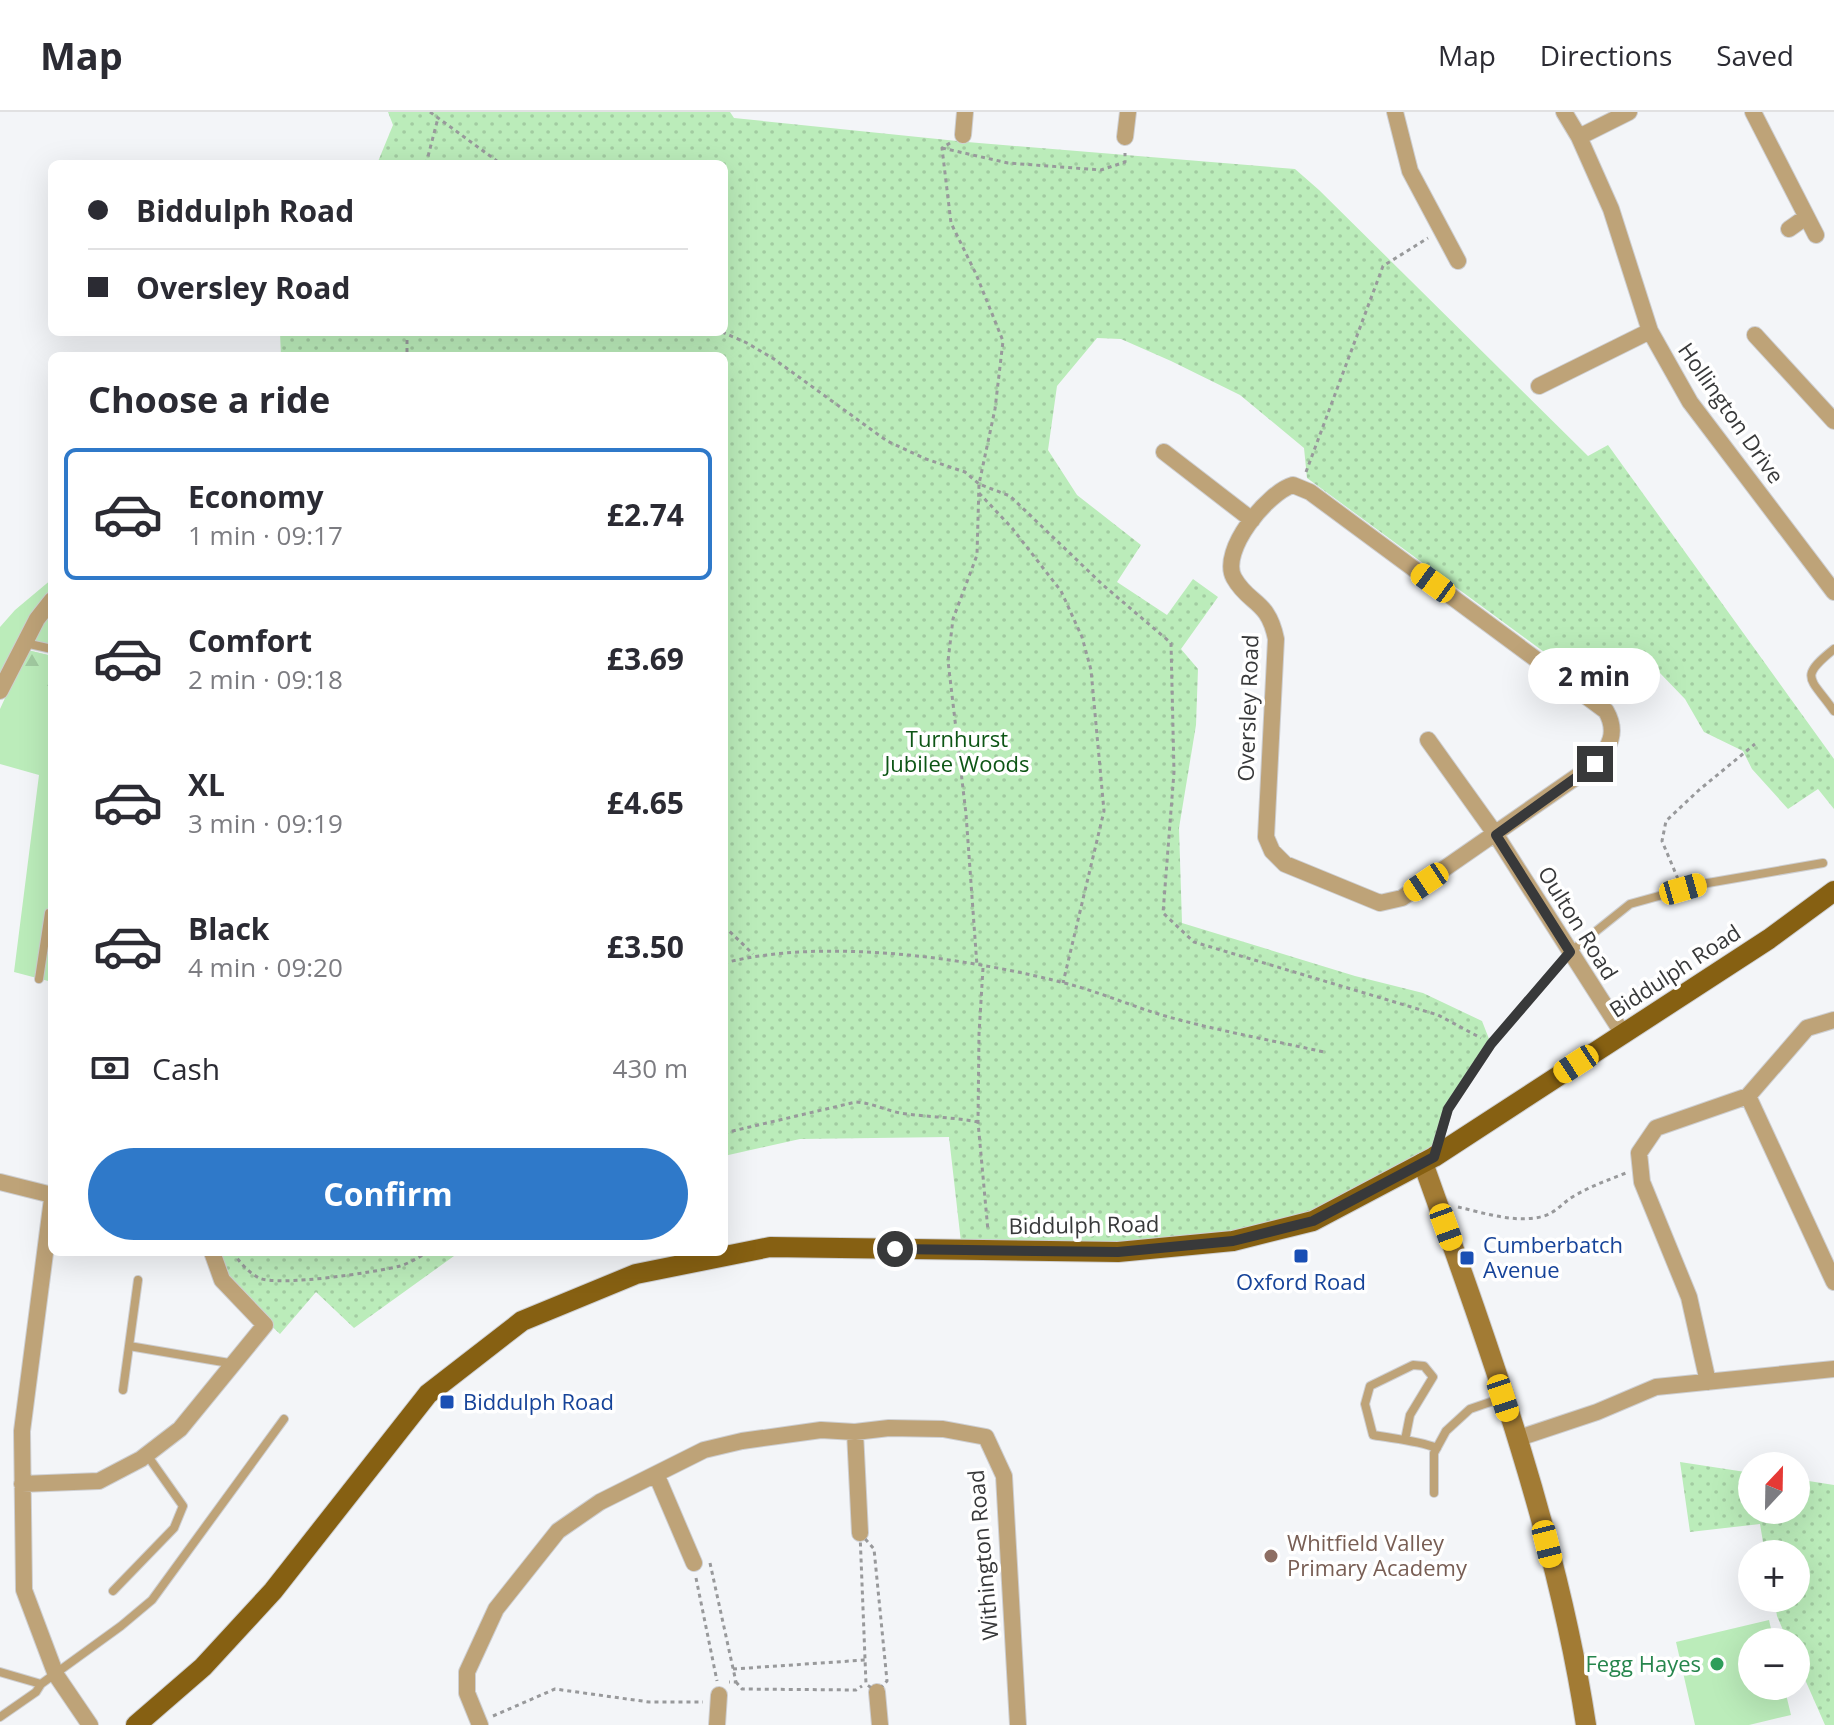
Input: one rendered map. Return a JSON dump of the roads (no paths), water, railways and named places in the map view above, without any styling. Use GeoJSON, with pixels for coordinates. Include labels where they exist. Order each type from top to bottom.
{"type":"FeatureCollection","features":[{"type":"Feature","properties":{"kind":"main road","name":"Biddulph Road"},"geometry":{"type":"LineString","coordinates":[[728,1255],[770,1247],[1118,1252],[1233,1241],[1313,1221],[1428,1160],[1769,939],[1834,891]]}},
{"type":"Feature","properties":{"kind":"main road","name":"Biddulph Road"},"geometry":{"type":"LineString","coordinates":[[136,1725],[203,1667],[273,1591],[428,1394],[522,1321],[636,1274],[725,1256]]}},
{"type":"Feature","properties":{"kind":"street"},"geometry":{"type":"LineString","coordinates":[[963,135],[965,112]]}},
{"type":"Feature","properties":{"kind":"street"},"geometry":{"type":"LineString","coordinates":[[1125,137],[1128,112]]}},
{"type":"Feature","properties":{"kind":"street"},"geometry":{"type":"LineString","coordinates":[[1395,112],[1410,171],[1458,261]]}},
{"type":"Feature","properties":{"kind":"street","name":"Hollington Drive"},"geometry":{"type":"LineString","coordinates":[[1564,112],[1579,137],[1611,209],[1650,331],[1690,402],[1834,592]]}},
{"type":"Feature","properties":{"kind":"street"},"geometry":{"type":"LineString","coordinates":[[1579,137],[1629,112]]}},
{"type":"Feature","properties":{"kind":"street"},"geometry":{"type":"LineString","coordinates":[[1753,112],[1816,235]]}},
{"type":"Feature","properties":{"kind":"street"},"geometry":{"type":"LineString","coordinates":[[1789,229],[1806,217]]}},
{"type":"Feature","properties":{"kind":"street"},"geometry":{"type":"LineString","coordinates":[[1539,386],[1650,331]]}},
{"type":"Feature","properties":{"kind":"street"},"geometry":{"type":"LineString","coordinates":[[1755,335],[1834,421]]}},
{"type":"Feature","properties":{"kind":"street"},"geometry":{"type":"LineString","coordinates":[[1164,452],[1252,520]]}},
{"type":"Feature","properties":{"kind":"street","name":"Oversley Road"},"geometry":{"type":"LineString","coordinates":[[1301,486],[1606,711],[1612,720],[1613,735],[1606,751],[1595,764],[1402,898],[1380,903],[1285,864],[1272,851],[1266,837],[1265,821],[1276,639],[1273,622],[1264,607],[1234,578],[1230,566],[1232,553],[1252,520],[1283,488],[1301,486]]}},
{"type":"Feature","properties":{"kind":"street"},"geometry":{"type":"LineString","coordinates":[[0,691],[37,619],[48,605]]}},
{"type":"Feature","properties":{"kind":"street","name":"Oulton Road"},"geometry":{"type":"LineString","coordinates":[[1428,740],[1496,835],[1623,1034]]}},
{"type":"Feature","properties":{"kind":"street"},"geometry":{"type":"LineString","coordinates":[[1708,1382],[1689,1297],[1642,1182],[1639,1153],[1656,1128],[1748,1096],[1807,1028],[1834,1020]]}},
{"type":"Feature","properties":{"kind":"street"},"geometry":{"type":"LineString","coordinates":[[1748,1096],[1834,1282]]}},
{"type":"Feature","properties":{"kind":"street"},"geometry":{"type":"LineString","coordinates":[[1428,1160],[1436,1201],[1473,1303],[1539,1514],[1577,1663],[1586,1725]]}},
{"type":"Feature","properties":{"kind":"street"},"geometry":{"type":"LineString","coordinates":[[0,1182],[48,1196]]}},
{"type":"Feature","properties":{"kind":"street"},"geometry":{"type":"LineString","coordinates":[[48,1228],[22,1431],[24,1590],[56,1675],[90,1725]]}},
{"type":"Feature","properties":{"kind":"street"},"geometry":{"type":"LineString","coordinates":[[22,1484],[99,1481],[147,1455],[180,1429],[236,1364],[265,1325],[222,1280],[213,1256]]}},
{"type":"Feature","properties":{"kind":"street"},"geometry":{"type":"LineString","coordinates":[[1516,1439],[1597,1412],[1656,1387],[1834,1369]]}},
{"type":"Feature","properties":{"kind":"street","name":"Withington Road"},"geometry":{"type":"LineString","coordinates":[[479,1724],[467,1693],[467,1672],[496,1609],[558,1531],[600,1502],[704,1450],[742,1441],[821,1430],[855,1432],[922,1428],[986,1437],[1004,1476],[1018,1725]]}},
{"type":"Feature","properties":{"kind":"street"},"geometry":{"type":"LineString","coordinates":[[855,1432],[860,1533]]}},
{"type":"Feature","properties":{"kind":"street"},"geometry":{"type":"LineString","coordinates":[[656,1474],[694,1563]]}},
{"type":"Feature","properties":{"kind":"street"},"geometry":{"type":"LineString","coordinates":[[872,1688],[880,1725]]}},
{"type":"Feature","properties":{"kind":"street"},"geometry":{"type":"LineString","coordinates":[[717,1725],[719,1698]]}},
{"type":"Feature","properties":{"kind":"lane"},"geometry":{"type":"LineString","coordinates":[[25,643],[48,648]]}},
{"type":"Feature","properties":{"kind":"lane"},"geometry":{"type":"LineString","coordinates":[[1834,649],[1814,665],[1810,673],[1812,681],[1834,711]]}},
{"type":"Feature","properties":{"kind":"lane"},"geometry":{"type":"LineString","coordinates":[[1428,1160],[1448,1109],[1491,1044],[1570,952],[1630,904],[1683,889],[1823,863]]}},
{"type":"Feature","properties":{"kind":"lane"},"geometry":{"type":"LineString","coordinates":[[39,979],[48,920]]}},
{"type":"Feature","properties":{"kind":"lane"},"geometry":{"type":"LineString","coordinates":[[123,1390],[138,1280]]}},
{"type":"Feature","properties":{"kind":"lane"},"geometry":{"type":"LineString","coordinates":[[129,1346],[236,1364]]}},
{"type":"Feature","properties":{"kind":"lane"},"geometry":{"type":"LineString","coordinates":[[1405,1440],[1410,1415],[1433,1377],[1424,1366],[1413,1365],[1370,1386],[1365,1404],[1373,1435],[1437,1448]]}},
{"type":"Feature","properties":{"kind":"lane"},"geometry":{"type":"LineString","coordinates":[[1434,1493],[1434,1453],[1446,1431],[1470,1409],[1503,1398]]}},
{"type":"Feature","properties":{"kind":"lane"},"geometry":{"type":"LineString","coordinates":[[0,1717],[152,1600],[284,1419]]}},
{"type":"Feature","properties":{"kind":"lane"},"geometry":{"type":"LineString","coordinates":[[113,1591],[174,1528],[183,1506],[147,1455]]}},
{"type":"Feature","properties":{"kind":"lane"},"geometry":{"type":"LineString","coordinates":[[0,1672],[41,1684]]}},
{"type":"Feature","properties":{"kind":"place","name":"Oxford Road"},"geometry":{"type":"Point","coordinates":[1301,1256]}},
{"type":"Feature","properties":{"kind":"place","name":"Cumberbatch Avenue"},"geometry":{"type":"Point","coordinates":[1467,1258]}},
{"type":"Feature","properties":{"kind":"place","name":"Biddulph Road"},"geometry":{"type":"Point","coordinates":[447,1402]}},
{"type":"Feature","properties":{"kind":"place","name":"Whitfield Valley Primary Academy"},"geometry":{"type":"Point","coordinates":[1271,1556]}},
{"type":"Feature","properties":{"kind":"place","name":"Fegg Hayes"},"geometry":{"type":"Point","coordinates":[1717,1664]}},
{"type":"Feature","properties":{"kind":"park label","name":"Turnhurst Jubilee Woods"},"geometry":{"type":"Point","coordinates":[957,752]}}]}
